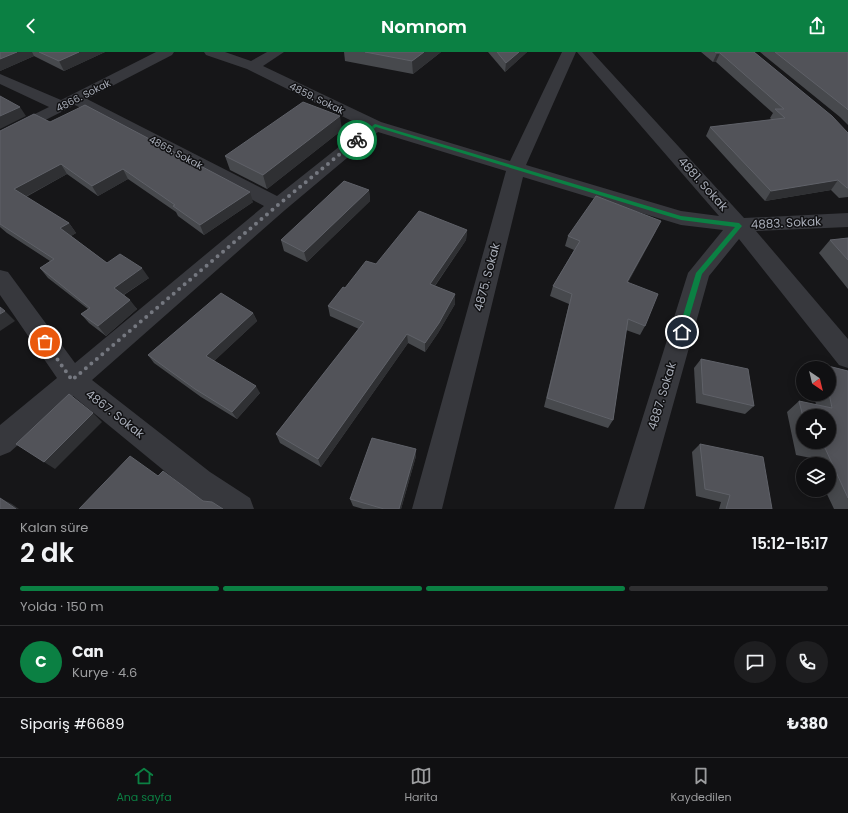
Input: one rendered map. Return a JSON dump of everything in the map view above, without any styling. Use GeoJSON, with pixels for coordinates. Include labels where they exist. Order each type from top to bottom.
{"type":"FeatureCollection","features":[{"type":"Feature","properties":{"kind":"street","name":"4866. Sokak"},"geometry":{"type":"LineString","coordinates":[[0,138],[167,52]]}},
{"type":"Feature","properties":{"kind":"street","name":"4859. Sokak"},"geometry":{"type":"LineString","coordinates":[[211,52],[252,66],[375,126],[516,168]]}},
{"type":"Feature","properties":{"kind":"street"},"geometry":{"type":"LineString","coordinates":[[252,66],[277,52]]}},
{"type":"Feature","properties":{"kind":"street","name":"4875. Sokak"},"geometry":{"type":"LineString","coordinates":[[427,509],[516,168],[569,52]]}},
{"type":"Feature","properties":{"kind":"street","name":"4881. Sokak"},"geometry":{"type":"LineString","coordinates":[[584,52],[739,226],[848,357]]}},
{"type":"Feature","properties":{"kind":"street","name":"4865. Sokak"},"geometry":{"type":"LineString","coordinates":[[0,78],[68,103],[278,205]]}},
{"type":"Feature","properties":{"kind":"street"},"geometry":{"type":"LineString","coordinates":[[0,443],[278,205],[375,126]]}},
{"type":"Feature","properties":{"kind":"street","name":"4883. Sokak"},"geometry":{"type":"LineString","coordinates":[[516,168],[681,218],[739,226],[848,220]]}},
{"type":"Feature","properties":{"kind":"street","name":"4887. Sokak"},"geometry":{"type":"LineString","coordinates":[[629,509],[699,273],[739,226]]}},
{"type":"Feature","properties":{"kind":"street","name":"4867. Sokak"},"geometry":{"type":"LineString","coordinates":[[0,278],[72,380],[200,482],[239,509]]}},
{"type":"Feature","properties":{"kind":"building"},"geometry":{"type":"Polygon","coordinates":[[[0,52],[17,52],[0,59],[0,52]]]}},
{"type":"Feature","properties":{"kind":"building"},"geometry":{"type":"Polygon","coordinates":[[[39,52],[79,52],[59,61],[39,52]]]}},
{"type":"Feature","properties":{"kind":"building"},"geometry":{"type":"Polygon","coordinates":[[[365,52],[424,52],[412,61],[365,52]]]}},
{"type":"Feature","properties":{"kind":"building"},"geometry":{"type":"Polygon","coordinates":[[[497,52],[519,52],[506,63],[497,52]]]}},
{"type":"Feature","properties":{"kind":"building"},"geometry":{"type":"Polygon","coordinates":[[[715,52],[754,52],[832,116],[848,133],[848,188],[838,180],[771,191],[710,127],[785,118],[775,109],[784,109],[720,53],[715,52]]]}},
{"type":"Feature","properties":{"kind":"building"},"geometry":{"type":"Polygon","coordinates":[[[775,52],[848,52],[848,110],[846,108],[775,52]]]}},
{"type":"Feature","properties":{"kind":"building"},"geometry":{"type":"Polygon","coordinates":[[[0,96],[20,107],[0,116],[0,96]]]}},
{"type":"Feature","properties":{"kind":"building"},"geometry":{"type":"Polygon","coordinates":[[[303,102],[340,116],[263,175],[225,156],[303,102]]]}},
{"type":"Feature","properties":{"kind":"building"},"geometry":{"type":"Polygon","coordinates":[[[85,105],[250,192],[200,225],[173,206],[175,205],[123,169],[92,186],[61,164],[14,189],[69,223],[60,228],[107,263],[120,254],[142,268],[114,288],[130,300],[98,326],[81,314],[90,308],[40,268],[54,259],[0,224],[0,131],[34,114],[50,122],[85,105]]]}},
{"type":"Feature","properties":{"kind":"building"},"geometry":{"type":"Polygon","coordinates":[[[344,181],[369,190],[304,252],[281,240],[344,181]]]}},
{"type":"Feature","properties":{"kind":"building"},"geometry":{"type":"Polygon","coordinates":[[[596,196],[661,221],[627,282],[658,294],[645,326],[628,319],[613,420],[547,398],[572,294],[553,286],[580,241],[568,236],[596,196]]]}},
{"type":"Feature","properties":{"kind":"building"},"geometry":{"type":"Polygon","coordinates":[[[419,211],[467,230],[430,284],[455,294],[439,323],[425,343],[407,334],[318,459],[276,434],[364,322],[328,306],[343,287],[345,288],[366,261],[376,264],[419,211]]]}},
{"type":"Feature","properties":{"kind":"building"},"geometry":{"type":"Polygon","coordinates":[[[848,238],[848,260],[830,240],[848,238]]]}},
{"type":"Feature","properties":{"kind":"building"},"geometry":{"type":"Polygon","coordinates":[[[221,293],[253,313],[206,356],[256,386],[232,412],[195,389],[148,355],[221,293]]]}},
{"type":"Feature","properties":{"kind":"building"},"geometry":{"type":"Polygon","coordinates":[[[0,307],[5,311],[0,314],[0,307]]]}},
{"type":"Feature","properties":{"kind":"building"},"geometry":{"type":"Polygon","coordinates":[[[701,359],[748,369],[754,406],[703,394],[701,359]]]}},
{"type":"Feature","properties":{"kind":"building"},"geometry":{"type":"Polygon","coordinates":[[[836,368],[848,371],[848,498],[836,472],[836,457],[829,457],[825,449],[836,449],[836,409],[801,409],[799,401],[832,408],[831,401],[836,401],[836,368]]]}},
{"type":"Feature","properties":{"kind":"building"},"geometry":{"type":"Polygon","coordinates":[[[69,394],[93,413],[44,462],[16,444],[69,394]]]}},
{"type":"Feature","properties":{"kind":"building"},"geometry":{"type":"Polygon","coordinates":[[[372,438],[416,449],[399,509],[384,509],[350,499],[372,438]]]}},
{"type":"Feature","properties":{"kind":"building"},"geometry":{"type":"Polygon","coordinates":[[[700,444],[763,457],[772,509],[726,509],[730,495],[705,489],[700,444]]]}},
{"type":"Feature","properties":{"kind":"building"},"geometry":{"type":"Polygon","coordinates":[[[130,456],[158,476],[163,471],[203,501],[212,502],[223,509],[79,509],[130,456]]]}},
{"type":"Feature","properties":{"kind":"building"},"geometry":{"type":"Polygon","coordinates":[[[0,498],[16,509],[0,509],[0,498]]]}},
{"type":"Feature","properties":{"kind":"way so far"},"geometry":{"type":"LineString","coordinates":[[45,342],[72,380],[357,140]]}},
{"type":"Feature","properties":{"kind":"route"},"geometry":{"type":"LineString","coordinates":[[357,140],[375,126],[681,218],[739,226],[699,273],[682,332]]}}]}
